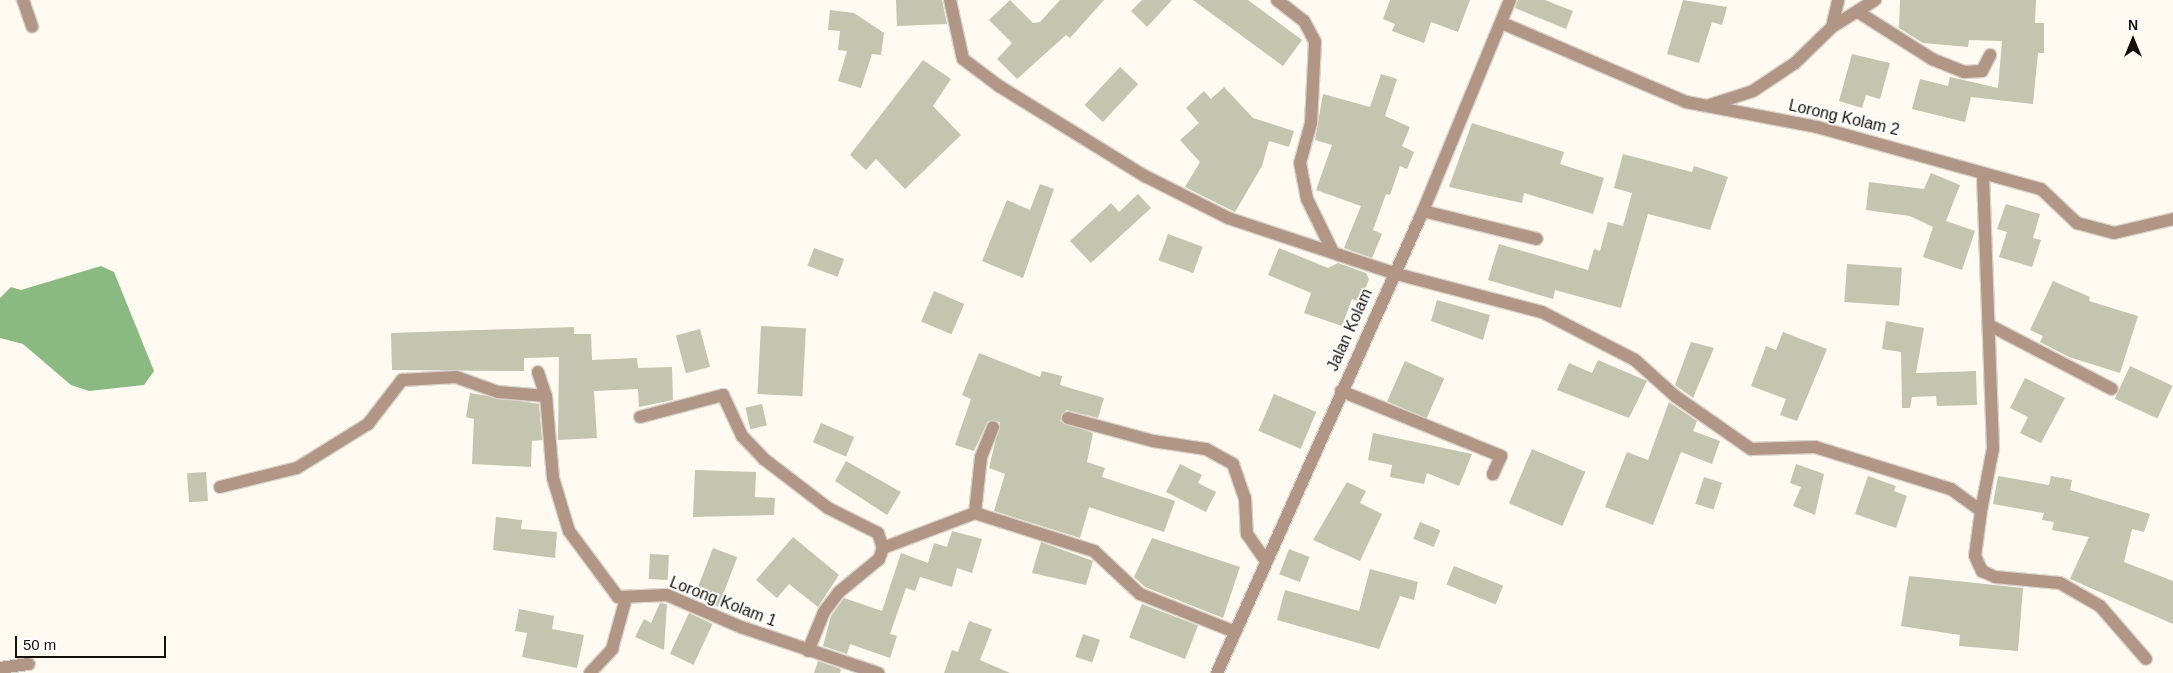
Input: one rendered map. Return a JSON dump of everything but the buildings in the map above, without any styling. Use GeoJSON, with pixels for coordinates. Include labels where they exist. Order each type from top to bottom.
{"type":"FeatureCollection","features":[{"type":"Feature","properties":{"kind":"street"},"geometry":{"type":"LineString","coordinates":[[22,0],[32,26]]}},
{"type":"Feature","properties":{"kind":"street"},"geometry":{"type":"LineString","coordinates":[[950,0],[963,59],[999,86],[1144,176],[1228,218],[1332,250],[1393,273],[1542,312],[1635,360],[1675,396],[1750,449],[1815,447],[1869,460],[1951,489],[1981,510]]}},
{"type":"Feature","properties":{"kind":"street"},"geometry":{"type":"LineString","coordinates":[[1277,0],[1304,21],[1315,42],[1311,123],[1300,163],[1307,199],[1332,250]]}},
{"type":"Feature","properties":{"kind":"street","name":"Jalan Kolam"},"geometry":{"type":"LineString","coordinates":[[1217,673],[1393,273],[1423,210],[1510,0]]}},
{"type":"Feature","properties":{"kind":"street"},"geometry":{"type":"LineString","coordinates":[[1832,26],[1838,0]]}},
{"type":"Feature","properties":{"kind":"street"},"geometry":{"type":"LineString","coordinates":[[1707,106],[1753,90],[1794,63],[1832,26],[1875,0]]}},
{"type":"Feature","properties":{"kind":"street"},"geometry":{"type":"LineString","coordinates":[[1858,12],[1932,59],[1964,72],[1982,71],[1990,55]]}},
{"type":"Feature","properties":{"kind":"street","name":"Lorong Kolam 2"},"geometry":{"type":"LineString","coordinates":[[1502,23],[1686,102],[1817,127],[2041,189],[2077,223],[2114,233],[2173,219]]}},
{"type":"Feature","properties":{"kind":"street"},"geometry":{"type":"LineString","coordinates":[[1983,173],[1991,326],[1993,448],[1981,510],[1975,556],[1982,571],[1995,577],[2060,583],[2100,606],[2146,659]]}},
{"type":"Feature","properties":{"kind":"street"},"geometry":{"type":"LineString","coordinates":[[1423,210],[1536,239]]}},
{"type":"Feature","properties":{"kind":"street"},"geometry":{"type":"LineString","coordinates":[[1991,326],[2112,389]]}},
{"type":"Feature","properties":{"kind":"street"},"geometry":{"type":"LineString","coordinates":[[538,372],[546,396],[553,478],[569,531],[606,584],[618,597],[626,598],[612,649],[590,673]]}},
{"type":"Feature","properties":{"kind":"street"},"geometry":{"type":"LineString","coordinates":[[220,487],[297,468],[368,424],[402,380],[456,377],[498,392],[546,396]]}},
{"type":"Feature","properties":{"kind":"street"},"geometry":{"type":"LineString","coordinates":[[1341,391],[1501,456],[1493,474]]}},
{"type":"Feature","properties":{"kind":"street"},"geometry":{"type":"LineString","coordinates":[[640,417],[723,395],[742,436],[764,459],[828,508],[878,533],[883,548],[879,559],[839,592],[824,612],[808,651]]}},
{"type":"Feature","properties":{"kind":"street"},"geometry":{"type":"LineString","coordinates":[[1068,418],[1153,441],[1206,449],[1232,464],[1245,498],[1247,534],[1266,561]]}},
{"type":"Feature","properties":{"kind":"street"},"geometry":{"type":"LineString","coordinates":[[975,513],[981,456],[993,427]]}},
{"type":"Feature","properties":{"kind":"street"},"geometry":{"type":"LineString","coordinates":[[883,548],[975,513],[1094,551],[1140,594],[1235,632]]}},
{"type":"Feature","properties":{"kind":"street","name":"Lorong Kolam 1"},"geometry":{"type":"LineString","coordinates":[[626,598],[667,595],[808,651],[878,673]]}},
{"type":"Feature","properties":{"kind":"street"},"geometry":{"type":"LineString","coordinates":[[0,668],[29,664]]}},
{"type":"Feature","properties":{"kind":"shaded area"},"geometry":{"type":"Polygon","coordinates":[[[101,266],[114,272],[154,371],[144,385],[89,391],[71,385],[23,344],[0,338],[0,298],[11,287],[21,290],[101,266]]]}}]}
